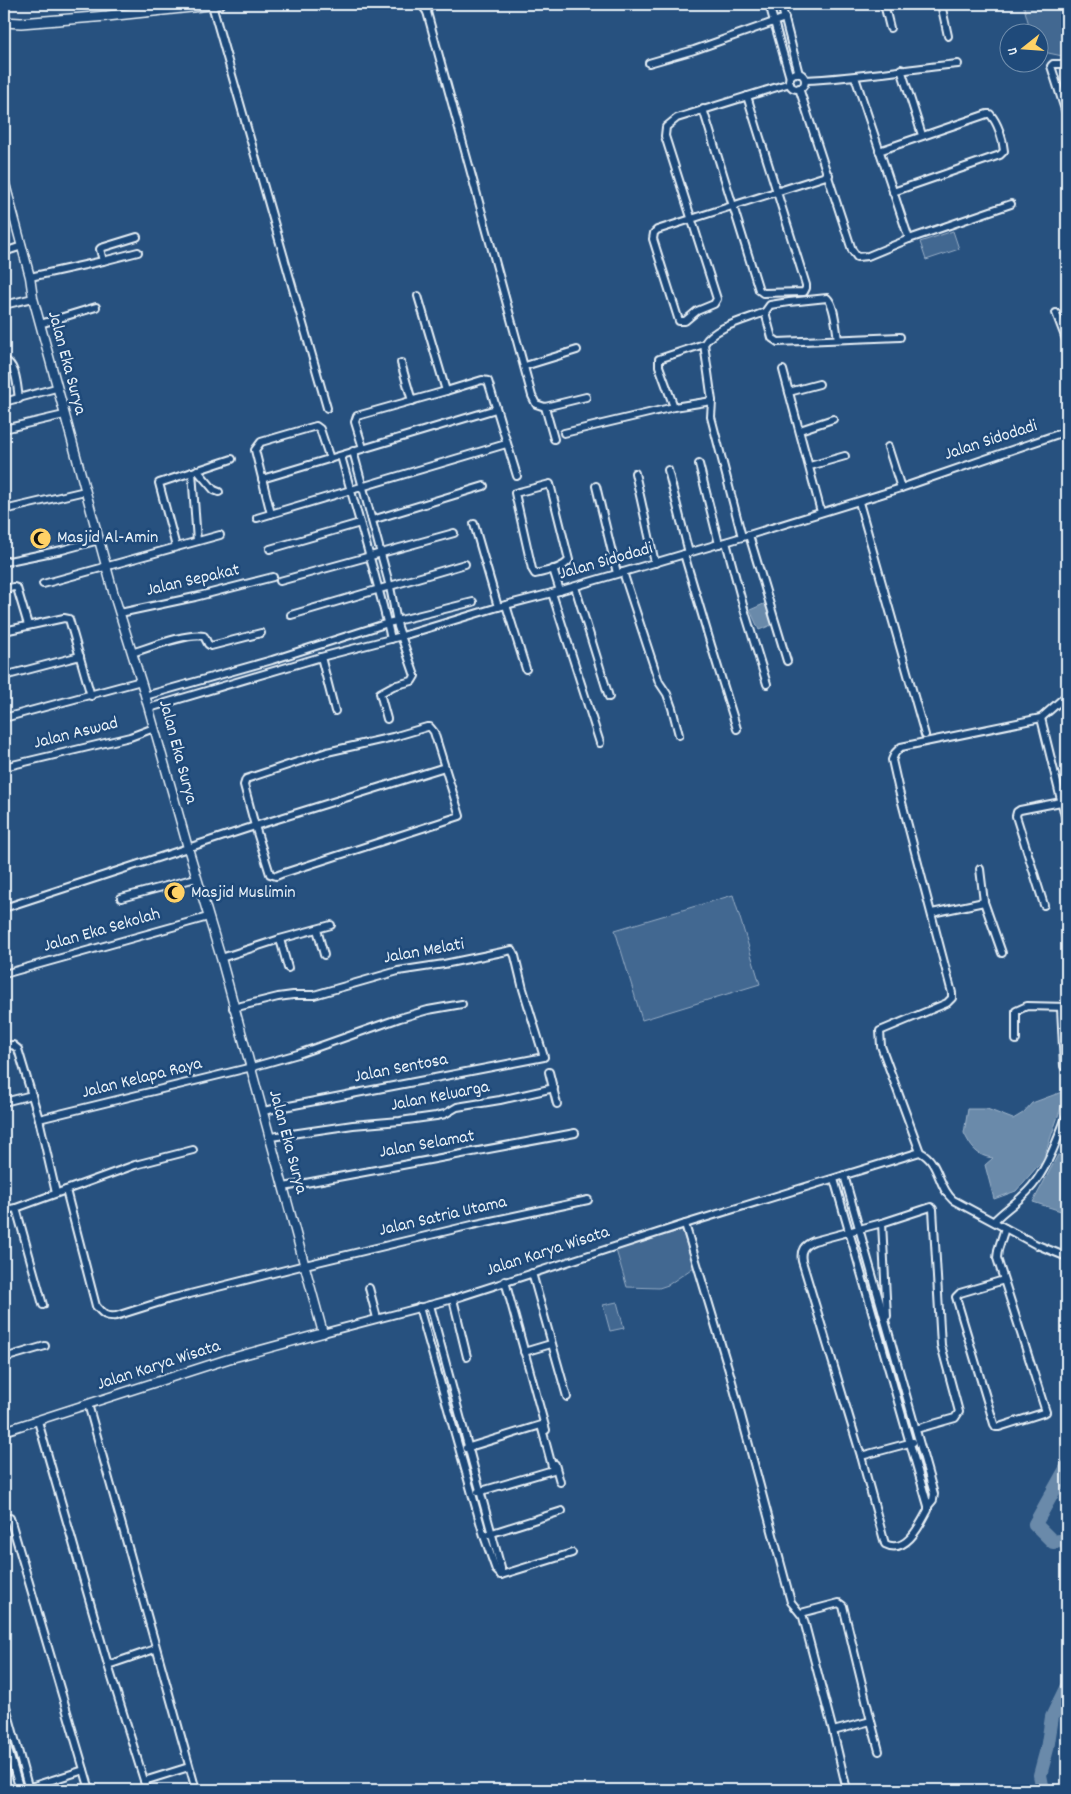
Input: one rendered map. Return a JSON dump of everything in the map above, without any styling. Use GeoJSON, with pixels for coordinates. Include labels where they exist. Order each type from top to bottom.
{"type":"FeatureCollection","features":[{"type":"Feature","properties":{"kind":"main road"},"geometry":{"type":"LineString","coordinates":[[4,22],[21,23],[107,16],[182,6],[216,4]]}},
{"type":"Feature","properties":{"kind":"street"},"geometry":{"type":"LineString","coordinates":[[216,4],[327,408]]}},
{"type":"Feature","properties":{"kind":"street"},"geometry":{"type":"LineString","coordinates":[[421,4],[427,12],[534,401],[539,406],[545,407],[586,397]]}},
{"type":"Feature","properties":{"kind":"street"},"geometry":{"type":"LineString","coordinates":[[427,12],[429,4]]}},
{"type":"Feature","properties":{"kind":"street"},"geometry":{"type":"LineString","coordinates":[[769,4],[790,80],[794,88],[803,86],[805,80]]}},
{"type":"Feature","properties":{"kind":"street"},"geometry":{"type":"LineString","coordinates":[[780,4],[799,74],[805,80],[958,64]]}},
{"type":"Feature","properties":{"kind":"street"},"geometry":{"type":"LineString","coordinates":[[884,4],[890,28]]}},
{"type":"Feature","properties":{"kind":"street"},"geometry":{"type":"LineString","coordinates":[[941,4],[948,36]]}},
{"type":"Feature","properties":{"kind":"street"},"geometry":{"type":"LineString","coordinates":[[648,63],[694,50],[785,18]]}},
{"type":"Feature","properties":{"kind":"street"},"geometry":{"type":"LineString","coordinates":[[1067,64],[1053,64],[1051,66],[1067,116]]}},
{"type":"Feature","properties":{"kind":"street"},"geometry":{"type":"LineString","coordinates":[[901,69],[922,135]]}},
{"type":"Feature","properties":{"kind":"street"},"geometry":{"type":"LineString","coordinates":[[799,74],[793,74],[790,80],[746,96],[677,118],[668,125],[665,132],[692,219],[717,299],[714,304],[697,311],[685,321],[680,321],[653,236],[657,230],[692,219],[776,191],[828,175]]}},
{"type":"Feature","properties":{"kind":"street"},"geometry":{"type":"LineString","coordinates":[[855,76],[909,239]]}},
{"type":"Feature","properties":{"kind":"street"},"geometry":{"type":"LineString","coordinates":[[799,88],[854,256],[859,258],[868,256],[909,239],[1010,204]]}},
{"type":"Feature","properties":{"kind":"street"},"geometry":{"type":"LineString","coordinates":[[703,109],[760,290],[764,293],[804,292],[806,285],[746,96]]}},
{"type":"Feature","properties":{"kind":"street"},"geometry":{"type":"LineString","coordinates":[[879,151],[987,114],[990,114],[994,120],[1004,151],[996,157],[893,192]]}},
{"type":"Feature","properties":{"kind":"street","name":"Jalan Eka Surya"},"geometry":{"type":"LineString","coordinates":[[4,180],[30,277],[32,298],[56,388],[106,566],[149,708],[196,878],[221,958],[233,1008],[252,1067],[323,1332]]}},
{"type":"Feature","properties":{"kind":"street"},"geometry":{"type":"LineString","coordinates":[[102,261],[101,248],[137,237]]}},
{"type":"Feature","properties":{"kind":"street"},"geometry":{"type":"LineString","coordinates":[[4,252],[22,246]]}},
{"type":"Feature","properties":{"kind":"street"},"geometry":{"type":"LineString","coordinates":[[30,277],[138,252]]}},
{"type":"Feature","properties":{"kind":"street"},"geometry":{"type":"LineString","coordinates":[[418,296],[446,391]]}},
{"type":"Feature","properties":{"kind":"street"},"geometry":{"type":"LineString","coordinates":[[4,305],[32,298]]}},
{"type":"Feature","properties":{"kind":"street"},"geometry":{"type":"LineString","coordinates":[[674,407],[659,366],[659,359],[704,344],[716,331],[765,312],[768,307],[774,304],[827,298],[831,301],[838,339]]}},
{"type":"Feature","properties":{"kind":"street"},"geometry":{"type":"LineString","coordinates":[[40,324],[96,307]]}},
{"type":"Feature","properties":{"kind":"street"},"geometry":{"type":"LineString","coordinates":[[765,312],[772,338],[778,342],[900,337]]}},
{"type":"Feature","properties":{"kind":"street"},"geometry":{"type":"LineString","coordinates":[[1056,313],[1067,342]]}},
{"type":"Feature","properties":{"kind":"street"},"geometry":{"type":"LineString","coordinates":[[704,344],[712,401],[712,417],[746,536],[787,661]]}},
{"type":"Feature","properties":{"kind":"street"},"geometry":{"type":"LineString","coordinates":[[525,366],[577,350]]}},
{"type":"Feature","properties":{"kind":"street"},"geometry":{"type":"LineString","coordinates":[[4,360],[10,364],[14,371],[19,398]]}},
{"type":"Feature","properties":{"kind":"street"},"geometry":{"type":"LineString","coordinates":[[401,363],[412,401]]}},
{"type":"Feature","properties":{"kind":"street"},"geometry":{"type":"LineString","coordinates":[[783,370],[821,512]]}},
{"type":"Feature","properties":{"kind":"street"},"geometry":{"type":"LineString","coordinates":[[363,448],[355,422],[357,416],[486,380],[490,385],[517,476]]}},
{"type":"Feature","properties":{"kind":"street"},"geometry":{"type":"LineString","coordinates":[[790,392],[819,384]]}},
{"type":"Feature","properties":{"kind":"street"},"geometry":{"type":"LineString","coordinates":[[4,402],[56,388]]}},
{"type":"Feature","properties":{"kind":"street"},"geometry":{"type":"LineString","coordinates":[[564,434],[674,407],[712,401]]}},
{"type":"Feature","properties":{"kind":"street"},"geometry":{"type":"LineString","coordinates":[[545,407],[554,439]]}},
{"type":"Feature","properties":{"kind":"street"},"geometry":{"type":"LineString","coordinates":[[262,479],[496,409]]}},
{"type":"Feature","properties":{"kind":"street"},"geometry":{"type":"LineString","coordinates":[[4,429],[64,415]]}},
{"type":"Feature","properties":{"kind":"street"},"geometry":{"type":"LineString","coordinates":[[800,430],[833,419]]}},
{"type":"Feature","properties":{"kind":"street"},"geometry":{"type":"LineString","coordinates":[[271,514],[255,450],[257,445],[261,442],[316,426],[320,429],[330,459]]}},
{"type":"Feature","properties":{"kind":"street","name":"Jalan Sidodadi"},"geometry":{"type":"LineString","coordinates":[[149,708],[321,657],[560,591],[859,502],[1067,431]]}},
{"type":"Feature","properties":{"kind":"street"},"geometry":{"type":"LineString","coordinates":[[257,518],[506,444]]}},
{"type":"Feature","properties":{"kind":"street"},"geometry":{"type":"LineString","coordinates":[[888,447],[901,488]]}},
{"type":"Feature","properties":{"kind":"street"},"geometry":{"type":"LineString","coordinates":[[353,451],[390,587],[397,621],[415,676],[414,679],[382,690],[381,696],[387,719]]}},
{"type":"Feature","properties":{"kind":"street"},"geometry":{"type":"LineString","coordinates":[[341,456],[370,555],[391,639]]}},
{"type":"Feature","properties":{"kind":"street"},"geometry":{"type":"LineString","coordinates":[[810,466],[845,456]]}},
{"type":"Feature","properties":{"kind":"street"},"geometry":{"type":"LineString","coordinates":[[176,547],[159,485],[162,482],[232,459]]}},
{"type":"Feature","properties":{"kind":"street"},"geometry":{"type":"LineString","coordinates":[[699,464],[767,684]]}},
{"type":"Feature","properties":{"kind":"street"},"geometry":{"type":"LineString","coordinates":[[668,470],[686,553],[711,645],[738,729]]}},
{"type":"Feature","properties":{"kind":"street"},"geometry":{"type":"LineString","coordinates":[[194,471],[214,490],[219,492]]}},
{"type":"Feature","properties":{"kind":"street"},"geometry":{"type":"LineString","coordinates":[[194,471],[197,541]]}},
{"type":"Feature","properties":{"kind":"street"},"geometry":{"type":"LineString","coordinates":[[635,473],[655,563]]}},
{"type":"Feature","properties":{"kind":"street"},"geometry":{"type":"LineString","coordinates":[[550,484],[569,560],[567,564],[553,569],[535,574],[533,572],[515,493],[550,484]]}},
{"type":"Feature","properties":{"kind":"street"},"geometry":{"type":"LineString","coordinates":[[372,520],[484,486]]}},
{"type":"Feature","properties":{"kind":"street"},"geometry":{"type":"LineString","coordinates":[[596,486],[620,573],[659,682],[667,694],[679,735]]}},
{"type":"Feature","properties":{"kind":"street"},"geometry":{"type":"LineString","coordinates":[[4,510],[85,491]]}},
{"type":"Feature","properties":{"kind":"street"},"geometry":{"type":"LineString","coordinates":[[859,502],[925,735]]}},
{"type":"Feature","properties":{"kind":"street"},"geometry":{"type":"LineString","coordinates":[[270,549],[360,523]]}},
{"type":"Feature","properties":{"kind":"street"},"geometry":{"type":"LineString","coordinates":[[474,524],[498,607]]}},
{"type":"Feature","properties":{"kind":"street"},"geometry":{"type":"LineString","coordinates":[[280,581],[454,533]]}},
{"type":"Feature","properties":{"kind":"street"},"geometry":{"type":"LineString","coordinates":[[43,584],[220,535]]}},
{"type":"Feature","properties":{"kind":"street"},"geometry":{"type":"LineString","coordinates":[[4,562],[99,540]]}},
{"type":"Feature","properties":{"kind":"street"},"geometry":{"type":"LineString","coordinates":[[291,615],[464,564]]}},
{"type":"Feature","properties":{"kind":"street"},"geometry":{"type":"LineString","coordinates":[[553,569],[560,591]]}},
{"type":"Feature","properties":{"kind":"street","name":"Jalan Sepakat"},"geometry":{"type":"LineString","coordinates":[[120,612],[195,597],[273,577]]}},
{"type":"Feature","properties":{"kind":"street"},"geometry":{"type":"LineString","coordinates":[[575,586],[609,697]]}},
{"type":"Feature","properties":{"kind":"street"},"geometry":{"type":"LineString","coordinates":[[4,588],[17,588],[28,625]]}},
{"type":"Feature","properties":{"kind":"street"},"geometry":{"type":"LineString","coordinates":[[552,593],[600,743]]}},
{"type":"Feature","properties":{"kind":"street"},"geometry":{"type":"LineString","coordinates":[[145,696],[272,660],[388,623],[473,602]]}},
{"type":"Feature","properties":{"kind":"street"},"geometry":{"type":"LineString","coordinates":[[506,606],[526,669]]}},
{"type":"Feature","properties":{"kind":"street"},"geometry":{"type":"LineString","coordinates":[[4,631],[64,618],[69,619],[91,696]]}},
{"type":"Feature","properties":{"kind":"street"},"geometry":{"type":"LineString","coordinates":[[132,652],[199,635],[204,636],[211,646],[221,645],[261,633]]}},
{"type":"Feature","properties":{"kind":"street"},"geometry":{"type":"LineString","coordinates":[[4,676],[80,656]]}},
{"type":"Feature","properties":{"kind":"street"},"geometry":{"type":"LineString","coordinates":[[321,657],[335,711]]}},
{"type":"Feature","properties":{"kind":"street"},"geometry":{"type":"LineString","coordinates":[[4,718],[141,682]]}},
{"type":"Feature","properties":{"kind":"street"},"geometry":{"type":"LineString","coordinates":[[1067,695],[1041,718],[901,747],[894,753],[892,760],[899,791],[932,913],[952,998],[946,1003],[882,1029],[879,1036],[920,1152],[928,1156],[933,1162],[946,1194],[958,1203],[1035,1244],[1067,1257]]}},
{"type":"Feature","properties":{"kind":"street"},"geometry":{"type":"LineString","coordinates":[[1041,718],[1067,824]]}},
{"type":"Feature","properties":{"kind":"street","name":"Jalan Aswad"},"geometry":{"type":"LineString","coordinates":[[4,767],[130,736],[154,728]]}},
{"type":"Feature","properties":{"kind":"street"},"geometry":{"type":"LineString","coordinates":[[430,728],[434,732],[460,816],[276,876],[270,874],[255,826],[244,782],[246,779],[327,752],[393,737],[414,730],[430,728]]}},
{"type":"Feature","properties":{"kind":"street"},"geometry":{"type":"LineString","coordinates":[[4,908],[255,826],[445,767]]}},
{"type":"Feature","properties":{"kind":"street"},"geometry":{"type":"LineString","coordinates":[[1044,905],[1016,816],[1020,810],[1061,802]]}},
{"type":"Feature","properties":{"kind":"street"},"geometry":{"type":"LineString","coordinates":[[980,869],[984,902],[1002,953]]}},
{"type":"Feature","properties":{"kind":"street"},"geometry":{"type":"LineString","coordinates":[[121,898],[196,878]]}},
{"type":"Feature","properties":{"kind":"street"},"geometry":{"type":"LineString","coordinates":[[932,913],[984,902]]}},
{"type":"Feature","properties":{"kind":"street","name":"Jalan Eka Sekolah"},"geometry":{"type":"LineString","coordinates":[[4,974],[208,917]]}},
{"type":"Feature","properties":{"kind":"street"},"geometry":{"type":"LineString","coordinates":[[221,958],[331,925]]}},
{"type":"Feature","properties":{"kind":"street"},"geometry":{"type":"LineString","coordinates":[[317,929],[324,955]]}},
{"type":"Feature","properties":{"kind":"street"},"geometry":{"type":"LineString","coordinates":[[280,939],[288,968]]}},
{"type":"Feature","properties":{"kind":"street","name":"Jalan Melati"},"geometry":{"type":"LineString","coordinates":[[233,1008],[278,997],[314,995],[398,971],[512,950],[544,1057]]}},
{"type":"Feature","properties":{"kind":"street","name":"Jalan Kelapa Raya"},"geometry":{"type":"LineString","coordinates":[[39,1119],[252,1067],[298,1054],[400,1018],[428,1010],[462,1004]]}},
{"type":"Feature","properties":{"kind":"street"},"geometry":{"type":"LineString","coordinates":[[1016,1040],[1016,1011],[1027,1006],[1064,1008],[1064,1066]]}},
{"type":"Feature","properties":{"kind":"street"},"geometry":{"type":"LineString","coordinates":[[4,1046],[13,1045],[18,1049],[39,1119],[56,1193]]}},
{"type":"Feature","properties":{"kind":"street","name":"Jalan Sentosa"},"geometry":{"type":"LineString","coordinates":[[263,1111],[544,1057]]}},
{"type":"Feature","properties":{"kind":"street"},"geometry":{"type":"LineString","coordinates":[[549,1072],[557,1104]]}},
{"type":"Feature","properties":{"kind":"street","name":"Jalan Keluarga"},"geometry":{"type":"LineString","coordinates":[[270,1137],[436,1116],[445,1114],[456,1107],[500,1100],[554,1088]]}},
{"type":"Feature","properties":{"kind":"street"},"geometry":{"type":"LineString","coordinates":[[4,1102],[32,1095]]}},
{"type":"Feature","properties":{"kind":"street"},"geometry":{"type":"LineString","coordinates":[[994,1221],[1016,1203],[1036,1182],[1067,1115]]}},
{"type":"Feature","properties":{"kind":"street","name":"Jalan Selamat"},"geometry":{"type":"LineString","coordinates":[[284,1187],[575,1133]]}},
{"type":"Feature","properties":{"kind":"street"},"geometry":{"type":"LineString","coordinates":[[4,1210],[16,1208],[136,1165],[193,1150]]}},
{"type":"Feature","properties":{"kind":"street","name":"Jalan Karya Wisata"},"geometry":{"type":"LineString","coordinates":[[4,1431],[228,1359],[323,1332],[453,1299],[685,1224],[920,1152]]}},
{"type":"Feature","properties":{"kind":"street"},"geometry":{"type":"LineString","coordinates":[[844,1175],[934,1494],[933,1500],[928,1506]]}},
{"type":"Feature","properties":{"kind":"street"},"geometry":{"type":"LineString","coordinates":[[834,1179],[850,1232],[928,1506],[928,1510],[913,1536],[899,1545],[892,1546],[886,1544],[801,1253],[809,1243],[850,1232],[931,1207],[933,1209],[941,1345],[959,1412],[955,1418],[916,1429]]}},
{"type":"Feature","properties":{"kind":"street","name":"Jalan Satria Utama"},"geometry":{"type":"LineString","coordinates":[[66,1190],[96,1306],[107,1317],[306,1265],[472,1225],[588,1200]]}},
{"type":"Feature","properties":{"kind":"street"},"geometry":{"type":"LineString","coordinates":[[16,1208],[43,1305]]}},
{"type":"Feature","properties":{"kind":"street"},"geometry":{"type":"LineString","coordinates":[[882,1222],[888,1330]]}},
{"type":"Feature","properties":{"kind":"street"},"geometry":{"type":"LineString","coordinates":[[685,1224],[730,1374],[791,1602],[801,1613],[847,1790]]}},
{"type":"Feature","properties":{"kind":"street"},"geometry":{"type":"LineString","coordinates":[[1004,1280],[960,1293],[956,1297],[994,1424],[999,1427],[1046,1412],[1004,1280],[997,1258],[1005,1228]]}},
{"type":"Feature","properties":{"kind":"street"},"geometry":{"type":"LineString","coordinates":[[532,1274],[567,1397]]}},
{"type":"Feature","properties":{"kind":"street"},"geometry":{"type":"LineString","coordinates":[[505,1281],[560,1482]]}},
{"type":"Feature","properties":{"kind":"street"},"geometry":{"type":"LineString","coordinates":[[369,1288],[377,1318]]}},
{"type":"Feature","properties":{"kind":"street"},"geometry":{"type":"LineString","coordinates":[[453,1299],[467,1357]]}},
{"type":"Feature","properties":{"kind":"street"},"geometry":{"type":"LineString","coordinates":[[430,1305],[481,1491],[501,1568],[501,1575]]}},
{"type":"Feature","properties":{"kind":"street"},"geometry":{"type":"LineString","coordinates":[[419,1308],[484,1536],[496,1570],[501,1575]]}},
{"type":"Feature","properties":{"kind":"street"},"geometry":{"type":"LineString","coordinates":[[524,1352],[551,1344]]}},
{"type":"Feature","properties":{"kind":"street"},"geometry":{"type":"LineString","coordinates":[[4,1358],[45,1346]]}},
{"type":"Feature","properties":{"kind":"street"},"geometry":{"type":"LineString","coordinates":[[88,1404],[196,1790]]}},
{"type":"Feature","properties":{"kind":"street"},"geometry":{"type":"LineString","coordinates":[[38,1421],[108,1665],[147,1790]]}},
{"type":"Feature","properties":{"kind":"street"},"geometry":{"type":"LineString","coordinates":[[460,1450],[541,1425],[553,1470],[473,1494]]}},
{"type":"Feature","properties":{"kind":"street"},"geometry":{"type":"LineString","coordinates":[[861,1456],[918,1440]]}},
{"type":"Feature","properties":{"kind":"street"},"geometry":{"type":"LineString","coordinates":[[484,1536],[562,1511]]}},
{"type":"Feature","properties":{"kind":"street"},"geometry":{"type":"LineString","coordinates":[[4,1520],[10,1518],[90,1790]]}},
{"type":"Feature","properties":{"kind":"street"},"geometry":{"type":"LineString","coordinates":[[501,1575],[572,1553]]}},
{"type":"Feature","properties":{"kind":"street"},"geometry":{"type":"LineString","coordinates":[[801,1613],[839,1603],[843,1606],[871,1722],[880,1751]]}},
{"type":"Feature","properties":{"kind":"street"},"geometry":{"type":"LineString","coordinates":[[108,1665],[155,1649]]}},
{"type":"Feature","properties":{"kind":"street"},"geometry":{"type":"LineString","coordinates":[[4,1699],[28,1789]]}},
{"type":"Feature","properties":{"kind":"street"},"geometry":{"type":"LineString","coordinates":[[833,1731],[871,1722]]}},
{"type":"Feature","properties":{"kind":"street"},"geometry":{"type":"LineString","coordinates":[[4,1736],[20,1790],[84,1770]]}},
{"type":"Feature","properties":{"kind":"street"},"geometry":{"type":"LineString","coordinates":[[144,1781],[189,1767]]}},
{"type":"Feature","properties":{"kind":"shaded area"},"geometry":{"type":"Polygon","coordinates":[[[1023,4],[1067,4],[1067,57],[1048,53],[1048,22],[1028,22],[1023,4]]]}},
{"type":"Feature","properties":{"kind":"shaded area"},"geometry":{"type":"Polygon","coordinates":[[[953,231],[959,249],[926,260],[920,242],[953,231]]]}},
{"type":"Feature","properties":{"kind":"shaded area"},"geometry":{"type":"Polygon","coordinates":[[[766,603],[774,624],[759,630],[750,610],[766,603]]]}},
{"type":"Feature","properties":{"kind":"shaded area"},"geometry":{"type":"Polygon","coordinates":[[[733,895],[760,984],[642,1020],[615,930],[733,895]]]}},
{"type":"Feature","properties":{"kind":"shaded area"},"geometry":{"type":"Polygon","coordinates":[[[1067,1090],[1043,1160],[1016,1191],[994,1199],[985,1165],[993,1158],[978,1153],[969,1143],[964,1133],[968,1109],[987,1109],[1013,1119],[1023,1113],[1032,1103],[1067,1090]]]}},
{"type":"Feature","properties":{"kind":"shaded area"},"geometry":{"type":"Polygon","coordinates":[[[1058,1155],[1067,1158],[1067,1213],[1033,1202],[1058,1155]]]}},
{"type":"Feature","properties":{"kind":"shaded area"},"geometry":{"type":"Polygon","coordinates":[[[682,1230],[694,1267],[668,1285],[659,1288],[627,1287],[616,1250],[682,1230]]]}},
{"type":"Feature","properties":{"kind":"shaded area"},"geometry":{"type":"Polygon","coordinates":[[[617,1302],[624,1328],[610,1331],[603,1305],[617,1302]]]}},
{"type":"Feature","properties":{"kind":"waterway"},"geometry":{"type":"LineString","coordinates":[[1067,1467],[1035,1524],[1053,1542],[1067,1540]]}},
{"type":"Feature","properties":{"kind":"waterway"},"geometry":{"type":"LineString","coordinates":[[1043,1790],[1040,1775],[1047,1749],[1052,1717],[1067,1686]]}},
{"type":"Feature","properties":{"kind":"place","name":"Masjid Al-Amin"},"geometry":{"type":"Point","coordinates":[41,538]}},
{"type":"Feature","properties":{"kind":"place","name":"Masjid Muslimin"},"geometry":{"type":"Point","coordinates":[175,893]}}]}
